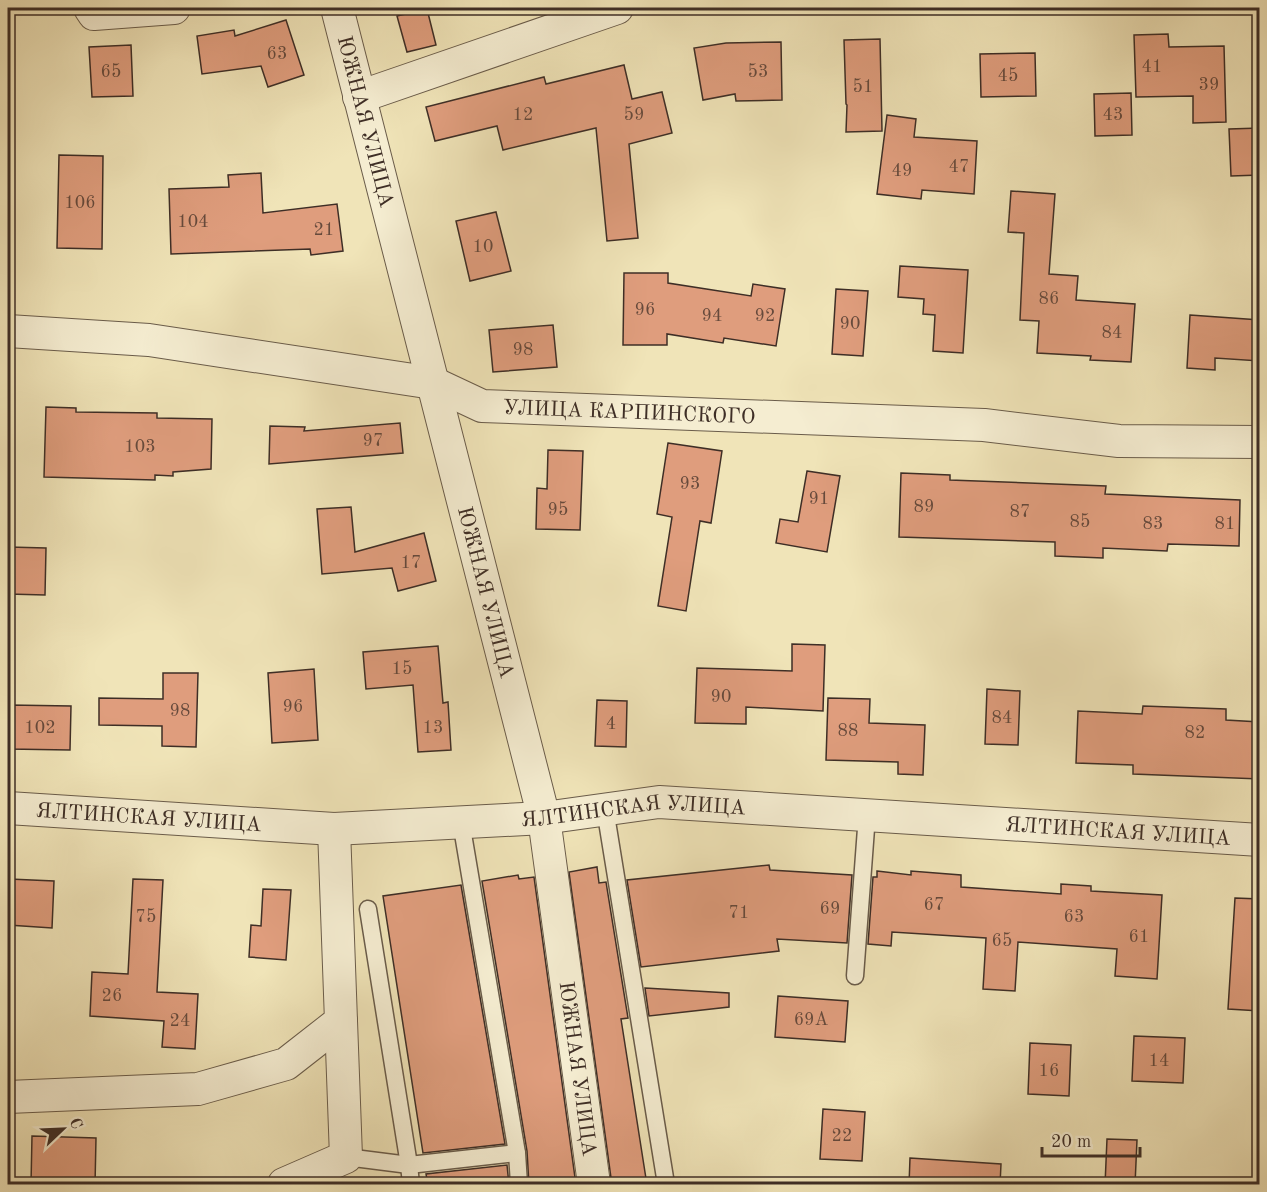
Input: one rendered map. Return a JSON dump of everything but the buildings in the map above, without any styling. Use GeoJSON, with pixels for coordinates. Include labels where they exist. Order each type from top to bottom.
{"type":"FeatureCollection","features":[{"type":"Feature","properties":{"kind":"street"},"geometry":{"type":"LineString","coordinates":[[90,8],[94,14],[174,8]]}},
{"type":"Feature","properties":{"kind":"street","name":"ЮЖНАЯ УЛИЦА"},"geometry":{"type":"LineString","coordinates":[[337,8],[544,818],[594,1185]]}},
{"type":"Feature","properties":{"kind":"street"},"geometry":{"type":"LineString","coordinates":[[359,97],[617,8]]}},
{"type":"Feature","properties":{"kind":"street","name":"УЛИЦА КАРПИНСКОГО"},"geometry":{"type":"LineString","coordinates":[[8,331],[149,340],[433,383],[483,406],[984,425],[1119,441],[1260,442]]}},
{"type":"Feature","properties":{"kind":"street","name":"ЯЛТИНСКАЯ УЛИЦА"},"geometry":{"type":"LineString","coordinates":[[8,808],[334,830],[544,818],[659,802],[1260,840]]}},
{"type":"Feature","properties":{"kind":"street"},"geometry":{"type":"LineString","coordinates":[[284,1185],[346,1157],[334,830]]}},
{"type":"Feature","properties":{"kind":"street"},"geometry":{"type":"LineString","coordinates":[[8,1097],[198,1089],[285,1064],[341,1021]]}},
{"type":"Feature","properties":{"kind":"lane"},"geometry":{"type":"LineString","coordinates":[[604,809],[666,1185]]}},
{"type":"Feature","properties":{"kind":"lane"},"geometry":{"type":"LineString","coordinates":[[855,976],[867,815]]}},
{"type":"Feature","properties":{"kind":"lane"},"geometry":{"type":"LineString","coordinates":[[461,822],[517,1153],[519,1185]]}},
{"type":"Feature","properties":{"kind":"lane"},"geometry":{"type":"LineString","coordinates":[[368,909],[410,1164],[411,1185]]}},
{"type":"Feature","properties":{"kind":"lane"},"geometry":{"type":"LineString","coordinates":[[346,1157],[410,1164],[517,1153]]}}]}
